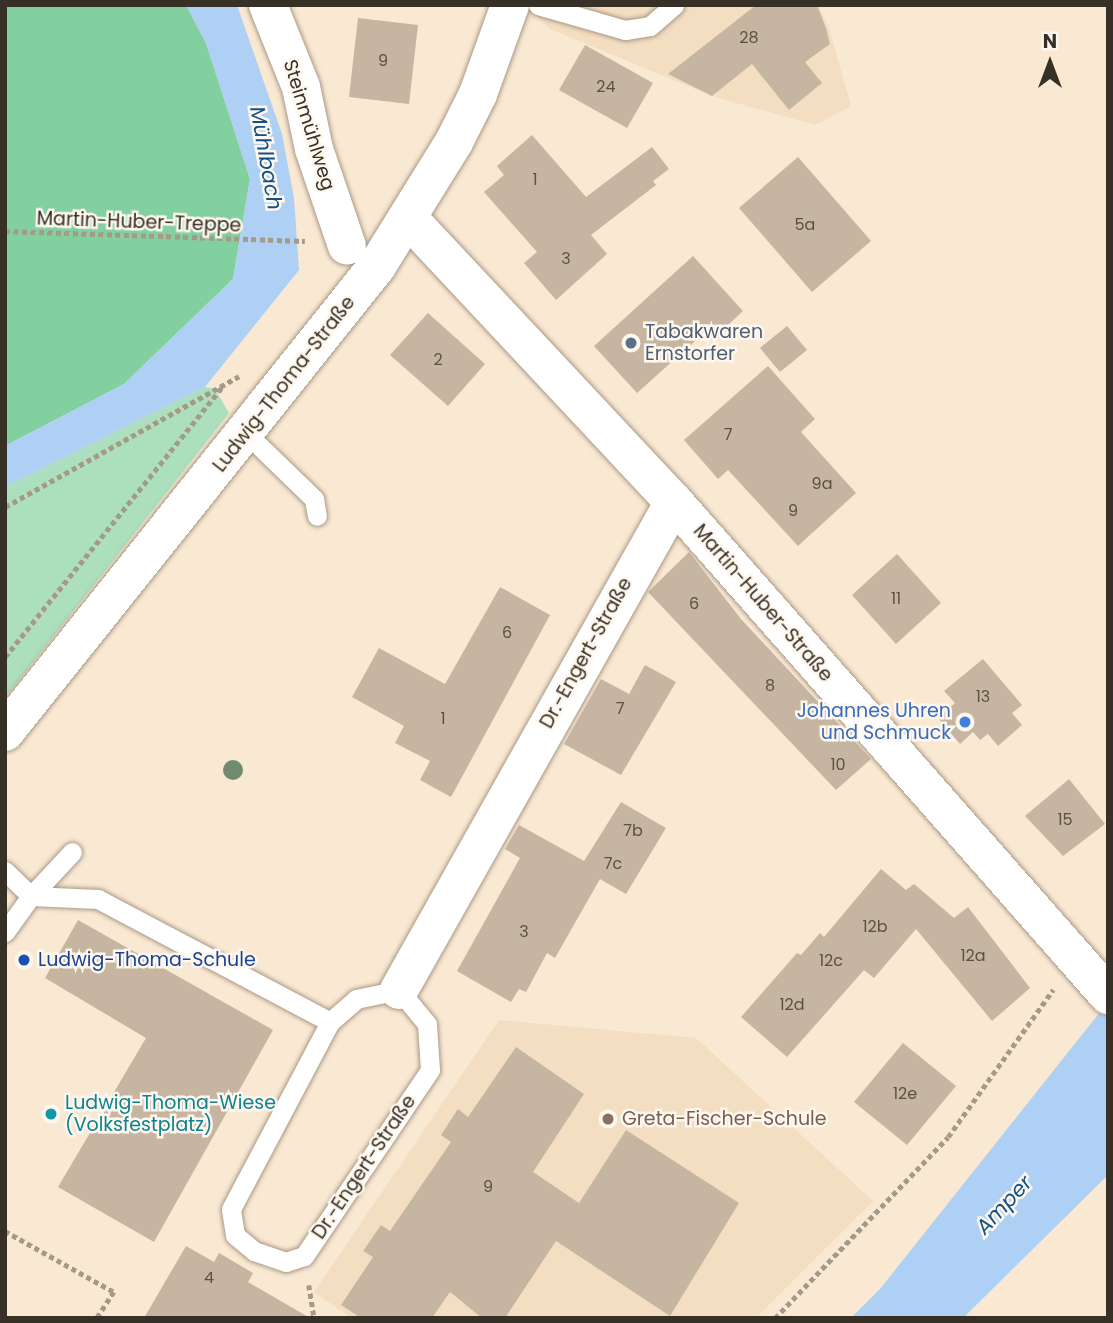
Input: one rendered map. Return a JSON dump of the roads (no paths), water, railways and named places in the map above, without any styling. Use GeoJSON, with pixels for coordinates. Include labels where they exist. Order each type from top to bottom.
{"type":"FeatureCollection","features":[{"type":"Feature","properties":{"kind":"street","name":"Steinmühlweg"},"geometry":{"type":"LineString","coordinates":[[268,5],[301,87],[330,243]]}},
{"type":"Feature","properties":{"kind":"street","name":"Ludwig-Thoma-Straße"},"geometry":{"type":"LineString","coordinates":[[5,732],[246,433],[409,219],[478,94],[510,5]]}},
{"type":"Feature","properties":{"kind":"street","name":"Martin-Huber-Straße"},"geometry":{"type":"LineString","coordinates":[[409,219],[674,502],[1090,974]]}},
{"type":"Feature","properties":{"kind":"street","name":"Dr.-Engert-Straße"},"geometry":{"type":"LineString","coordinates":[[399,990],[629,560],[674,502]]}},
{"type":"Feature","properties":{"kind":"lane"},"geometry":{"type":"LineString","coordinates":[[538,5],[625,30],[650,26],[674,5]]}},
{"type":"Feature","properties":{"kind":"lane"},"geometry":{"type":"LineString","coordinates":[[246,433],[314,499],[317,516]]}},
{"type":"Feature","properties":{"kind":"lane"},"geometry":{"type":"LineString","coordinates":[[5,932],[31,896],[72,852]]}},
{"type":"Feature","properties":{"kind":"lane"},"geometry":{"type":"LineString","coordinates":[[5,871],[31,896],[98,898],[330,1022]]}},
{"type":"Feature","properties":{"kind":"lane","name":"Dr.-Engert-Straße"},"geometry":{"type":"LineString","coordinates":[[399,990],[427,1024],[430,1070],[304,1256],[286,1262],[254,1251],[235,1235],[231,1209],[330,1022],[356,999],[399,990]]}},
{"type":"Feature","properties":{"kind":"water","name":"Mühlbach"},"geometry":{"type":"Polygon","coordinates":[[[186,5],[237,5],[282,134],[294,198],[299,270],[205,387],[5,487],[5,446],[124,384],[233,279],[250,179],[206,43],[186,5]]]}},
{"type":"Feature","properties":{"kind":"water","name":"Amper"},"geometry":{"type":"Polygon","coordinates":[[[1108,1002],[1108,1175],[963,1318],[851,1318],[880,1289],[1108,1002]]]}},
{"type":"Feature","properties":{"kind":"place","name":"Tabakwaren Ernstorfer"},"geometry":{"type":"Point","coordinates":[631,343]}},
{"type":"Feature","properties":{"kind":"place","name":"Johannes Uhren und Schmuck"},"geometry":{"type":"Point","coordinates":[965,722]}},
{"type":"Feature","properties":{"kind":"place","name":"Ludwig-Thoma-Schule"},"geometry":{"type":"Point","coordinates":[24,960]}},
{"type":"Feature","properties":{"kind":"place","name":"Ludwig-Thoma-Wiese (Volksfestplatz)"},"geometry":{"type":"Point","coordinates":[51,1114]}},
{"type":"Feature","properties":{"kind":"place","name":"Greta-Fischer-Schule"},"geometry":{"type":"Point","coordinates":[608,1119]}}]}
